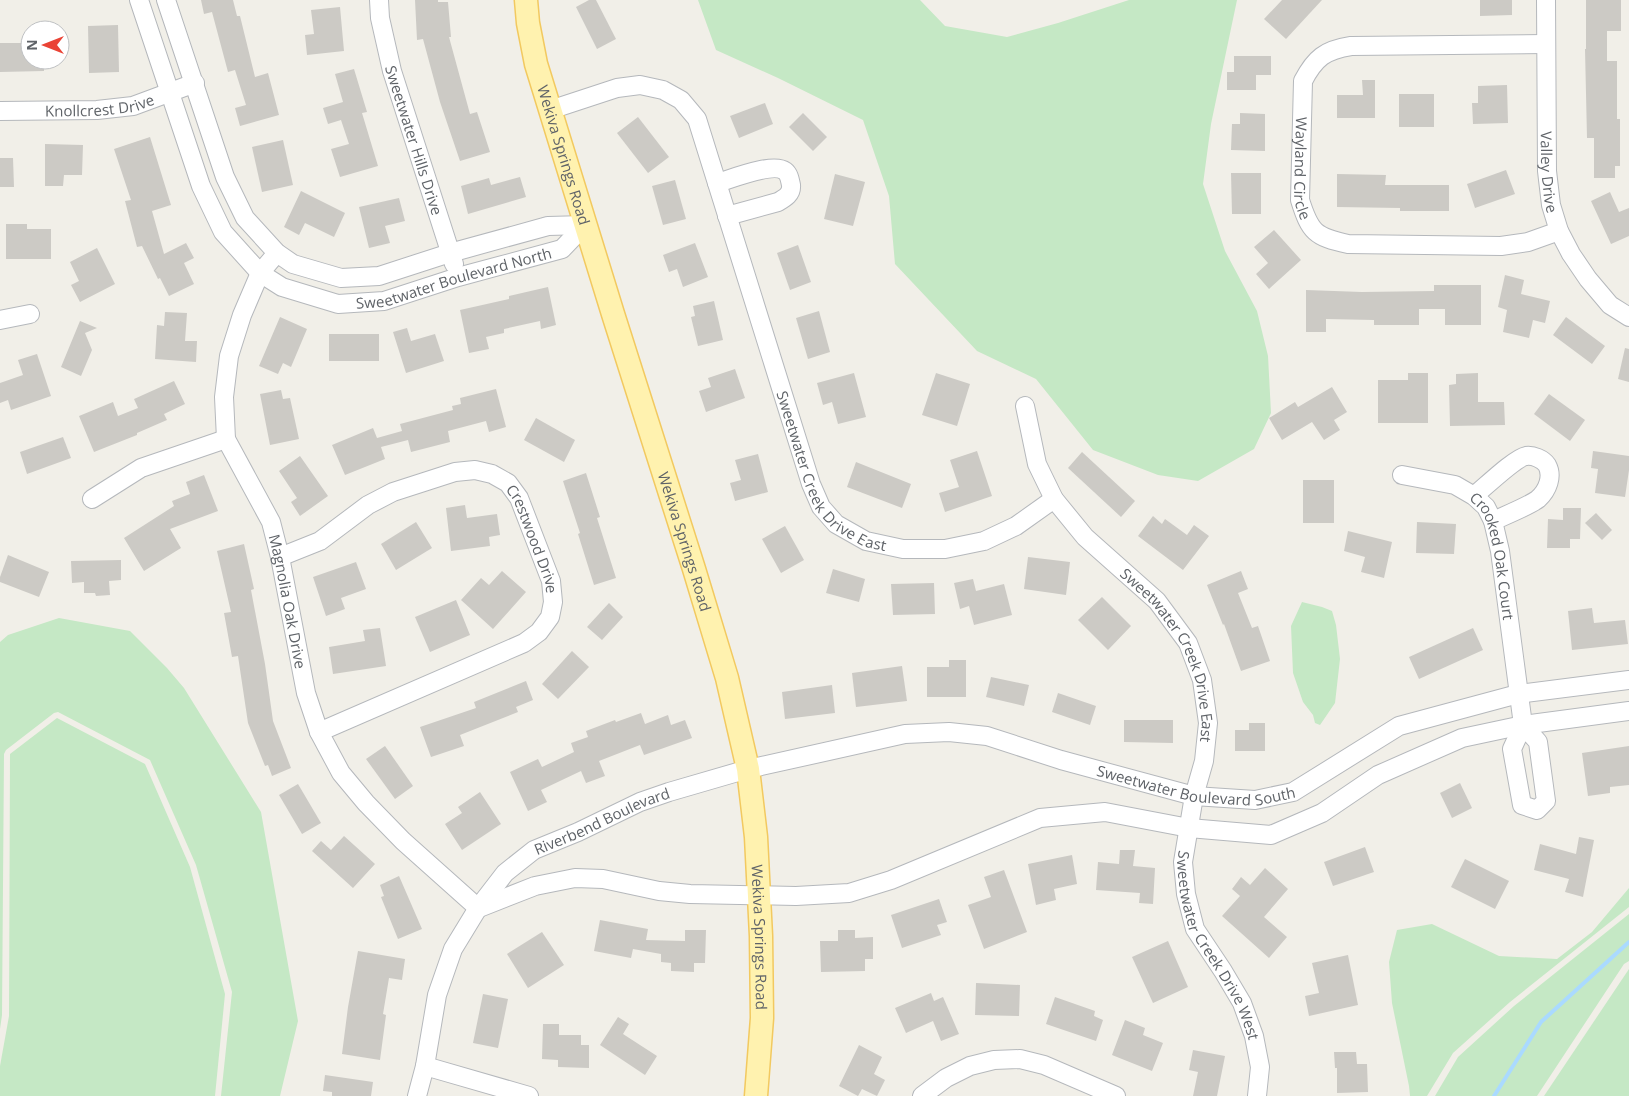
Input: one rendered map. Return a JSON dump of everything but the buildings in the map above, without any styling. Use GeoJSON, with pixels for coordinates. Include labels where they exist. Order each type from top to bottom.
{"type":"FeatureCollection","features":[{"type":"Feature","properties":{"kind":"main road","name":"Wekiva Springs Road"},"geometry":{"type":"LineString","coordinates":[[526,0],[528,23],[536,64],[727,678],[748,769],[756,837],[760,895],[762,1018],[756,1096]]}},
{"type":"Feature","properties":{"kind":"street","name":"Sweetwater Boulevard North"},"geometry":{"type":"LineString","coordinates":[[139,0],[201,186],[223,232],[260,273],[282,287],[338,304],[384,301],[562,249],[585,225]]}},
{"type":"Feature","properties":{"kind":"street","name":"Sweetwater Boulevard North"},"geometry":{"type":"LineString","coordinates":[[166,0],[225,177],[245,218],[277,253],[293,264],[341,278],[379,276],[450,253],[548,226],[585,225]]}},
{"type":"Feature","properties":{"kind":"street","name":"Sweetwater Hills Drive"},"geometry":{"type":"LineString","coordinates":[[379,0],[380,18],[392,71],[458,278]]}},
{"type":"Feature","properties":{"kind":"street","name":"Valley Drive"},"geometry":{"type":"LineString","coordinates":[[1546,0],[1547,171],[1551,205],[1559,231],[1571,254],[1610,305],[1629,317]]}},
{"type":"Feature","properties":{"kind":"street","name":"Wayland Circle"},"geometry":{"type":"LineString","coordinates":[[1546,44],[1351,46],[1336,48],[1322,54],[1310,66],[1303,81],[1300,200],[1306,218],[1313,230],[1326,240],[1348,244],[1501,246],[1528,242],[1559,231]]}},
{"type":"Feature","properties":{"kind":"street","name":"Knollcrest Drive"},"geometry":{"type":"LineString","coordinates":[[0,111],[97,110],[132,106],[195,83]]}},
{"type":"Feature","properties":{"kind":"street","name":"Sweetwater Creek Drive East"},"geometry":{"type":"LineString","coordinates":[[550,110],[617,88],[640,85],[662,90],[681,100],[696,119],[811,484],[821,507],[836,524],[866,541],[903,549],[945,549],[984,541],[1016,526],[1054,500],[1085,537],[1157,601],[1188,643],[1202,680],[1208,723],[1204,761],[1194,796]]}},
{"type":"Feature","properties":{"kind":"street"},"geometry":{"type":"LineString","coordinates":[[717,183],[773,168],[780,168],[789,175],[791,189],[784,199],[727,216]]}},
{"type":"Feature","properties":{"kind":"street","name":"Magnolia Oak Drive"},"geometry":{"type":"LineString","coordinates":[[277,253],[260,273],[242,315],[229,356],[224,397],[226,439],[271,522],[280,557],[306,693],[319,732],[341,773],[402,841],[478,908]]}},
{"type":"Feature","properties":{"kind":"street"},"geometry":{"type":"LineString","coordinates":[[0,320],[30,314]]}},
{"type":"Feature","properties":{"kind":"street"},"geometry":{"type":"LineString","coordinates":[[1025,406],[1037,464],[1054,500]]}},
{"type":"Feature","properties":{"kind":"street"},"geometry":{"type":"LineString","coordinates":[[92,499],[141,468],[226,439]]}},
{"type":"Feature","properties":{"kind":"street"},"geometry":{"type":"LineString","coordinates":[[1474,496],[1525,456],[1536,457],[1546,462],[1550,473],[1547,487],[1538,499],[1493,521]]}},
{"type":"Feature","properties":{"kind":"street","name":"Crestwood Drive"},"geometry":{"type":"LineString","coordinates":[[280,557],[320,541],[368,505],[393,492],[455,472],[475,470],[492,474],[508,483],[519,498],[551,582],[553,602],[550,617],[539,632],[524,643],[319,732]]}},
{"type":"Feature","properties":{"kind":"street","name":"Crooked Oak Court"},"geometry":{"type":"LineString","coordinates":[[1402,475],[1456,485],[1474,496],[1486,507],[1493,521],[1500,551],[1522,725]]}},
{"type":"Feature","properties":{"kind":"street","name":"Sweetwater Boulevard South"},"geometry":{"type":"LineString","coordinates":[[748,769],[904,734],[948,732],[987,736],[1061,760],[1194,796],[1255,800],[1293,792],[1399,726],[1518,694],[1629,680]]}},
{"type":"Feature","properties":{"kind":"street"},"geometry":{"type":"LineString","coordinates":[[478,908],[535,886],[575,878],[603,879],[659,891],[690,894],[796,896],[849,893],[891,880],[1040,818],[1105,812],[1189,828],[1271,835],[1322,813],[1378,776],[1462,738],[1522,725],[1629,710]]}},
{"type":"Feature","properties":{"kind":"street","name":"Riverbend Boulevard"},"geometry":{"type":"LineString","coordinates":[[417,1096],[437,995],[453,949],[478,908],[505,873],[534,850],[578,832],[640,802],[748,769]]}},
{"type":"Feature","properties":{"kind":"street","name":"Sweetwater Creek Drive West"},"geometry":{"type":"LineString","coordinates":[[1194,796],[1184,862],[1186,894],[1195,929],[1242,1003],[1254,1036],[1260,1067],[1257,1096]]}},
{"type":"Feature","properties":{"kind":"street"},"geometry":{"type":"LineString","coordinates":[[922,1096],[946,1078],[970,1066],[994,1060],[1020,1059],[1044,1065],[1116,1096]]}},
{"type":"Feature","properties":{"kind":"street"},"geometry":{"type":"LineString","coordinates":[[424,1066],[529,1096]]}},
{"type":"Feature","properties":{"kind":"green space"},"geometry":{"type":"Polygon","coordinates":[[[698,0],[920,0],[945,26],[1007,37],[1129,0],[1237,0],[1211,124],[1203,184],[1225,251],[1257,311],[1268,356],[1271,413],[1254,449],[1198,481],[1158,475],[1093,450],[1036,379],[977,351],[895,264],[889,196],[863,120],[716,50],[698,0]]]}},
{"type":"Feature","properties":{"kind":"green space"},"geometry":{"type":"Polygon","coordinates":[[[1302,602],[1332,611],[1336,625],[1340,659],[1335,703],[1320,725],[1315,723],[1313,715],[1303,702],[1293,673],[1291,626],[1302,602]]]}},
{"type":"Feature","properties":{"kind":"green space"},"geometry":{"type":"Polygon","coordinates":[[[59,618],[130,631],[184,688],[261,812],[298,1021],[280,1096],[221,1096],[232,992],[196,865],[150,760],[58,712],[54,713],[6,750],[4,754],[2,1015],[0,1029],[0,642],[8,635],[59,618]]]}},
{"type":"Feature","properties":{"kind":"green space"},"geometry":{"type":"Polygon","coordinates":[[[57,718],[145,764],[190,867],[225,994],[215,1096],[0,1096],[0,1066],[9,1016],[10,754],[57,718]]]}},
{"type":"Feature","properties":{"kind":"green space"},"geometry":{"type":"Polygon","coordinates":[[[1629,888],[1629,907],[1510,1002],[1453,1053],[1427,1096],[1410,1096],[1392,1003],[1389,962],[1397,930],[1432,924],[1499,956],[1557,959],[1592,932],[1629,888]]]}},
{"type":"Feature","properties":{"kind":"green space"},"geometry":{"type":"Polygon","coordinates":[[[1629,914],[1629,961],[1624,964],[1537,1096],[1435,1096],[1458,1057],[1514,1006],[1629,914]]]}},
{"type":"Feature","properties":{"kind":"green space"},"geometry":{"type":"Polygon","coordinates":[[[1629,969],[1629,1096],[1544,1096],[1629,969]]]}},
{"type":"Feature","properties":{"kind":"waterway"},"geometry":{"type":"LineString","coordinates":[[1494,1096],[1541,1022],[1629,942]]}}]}
